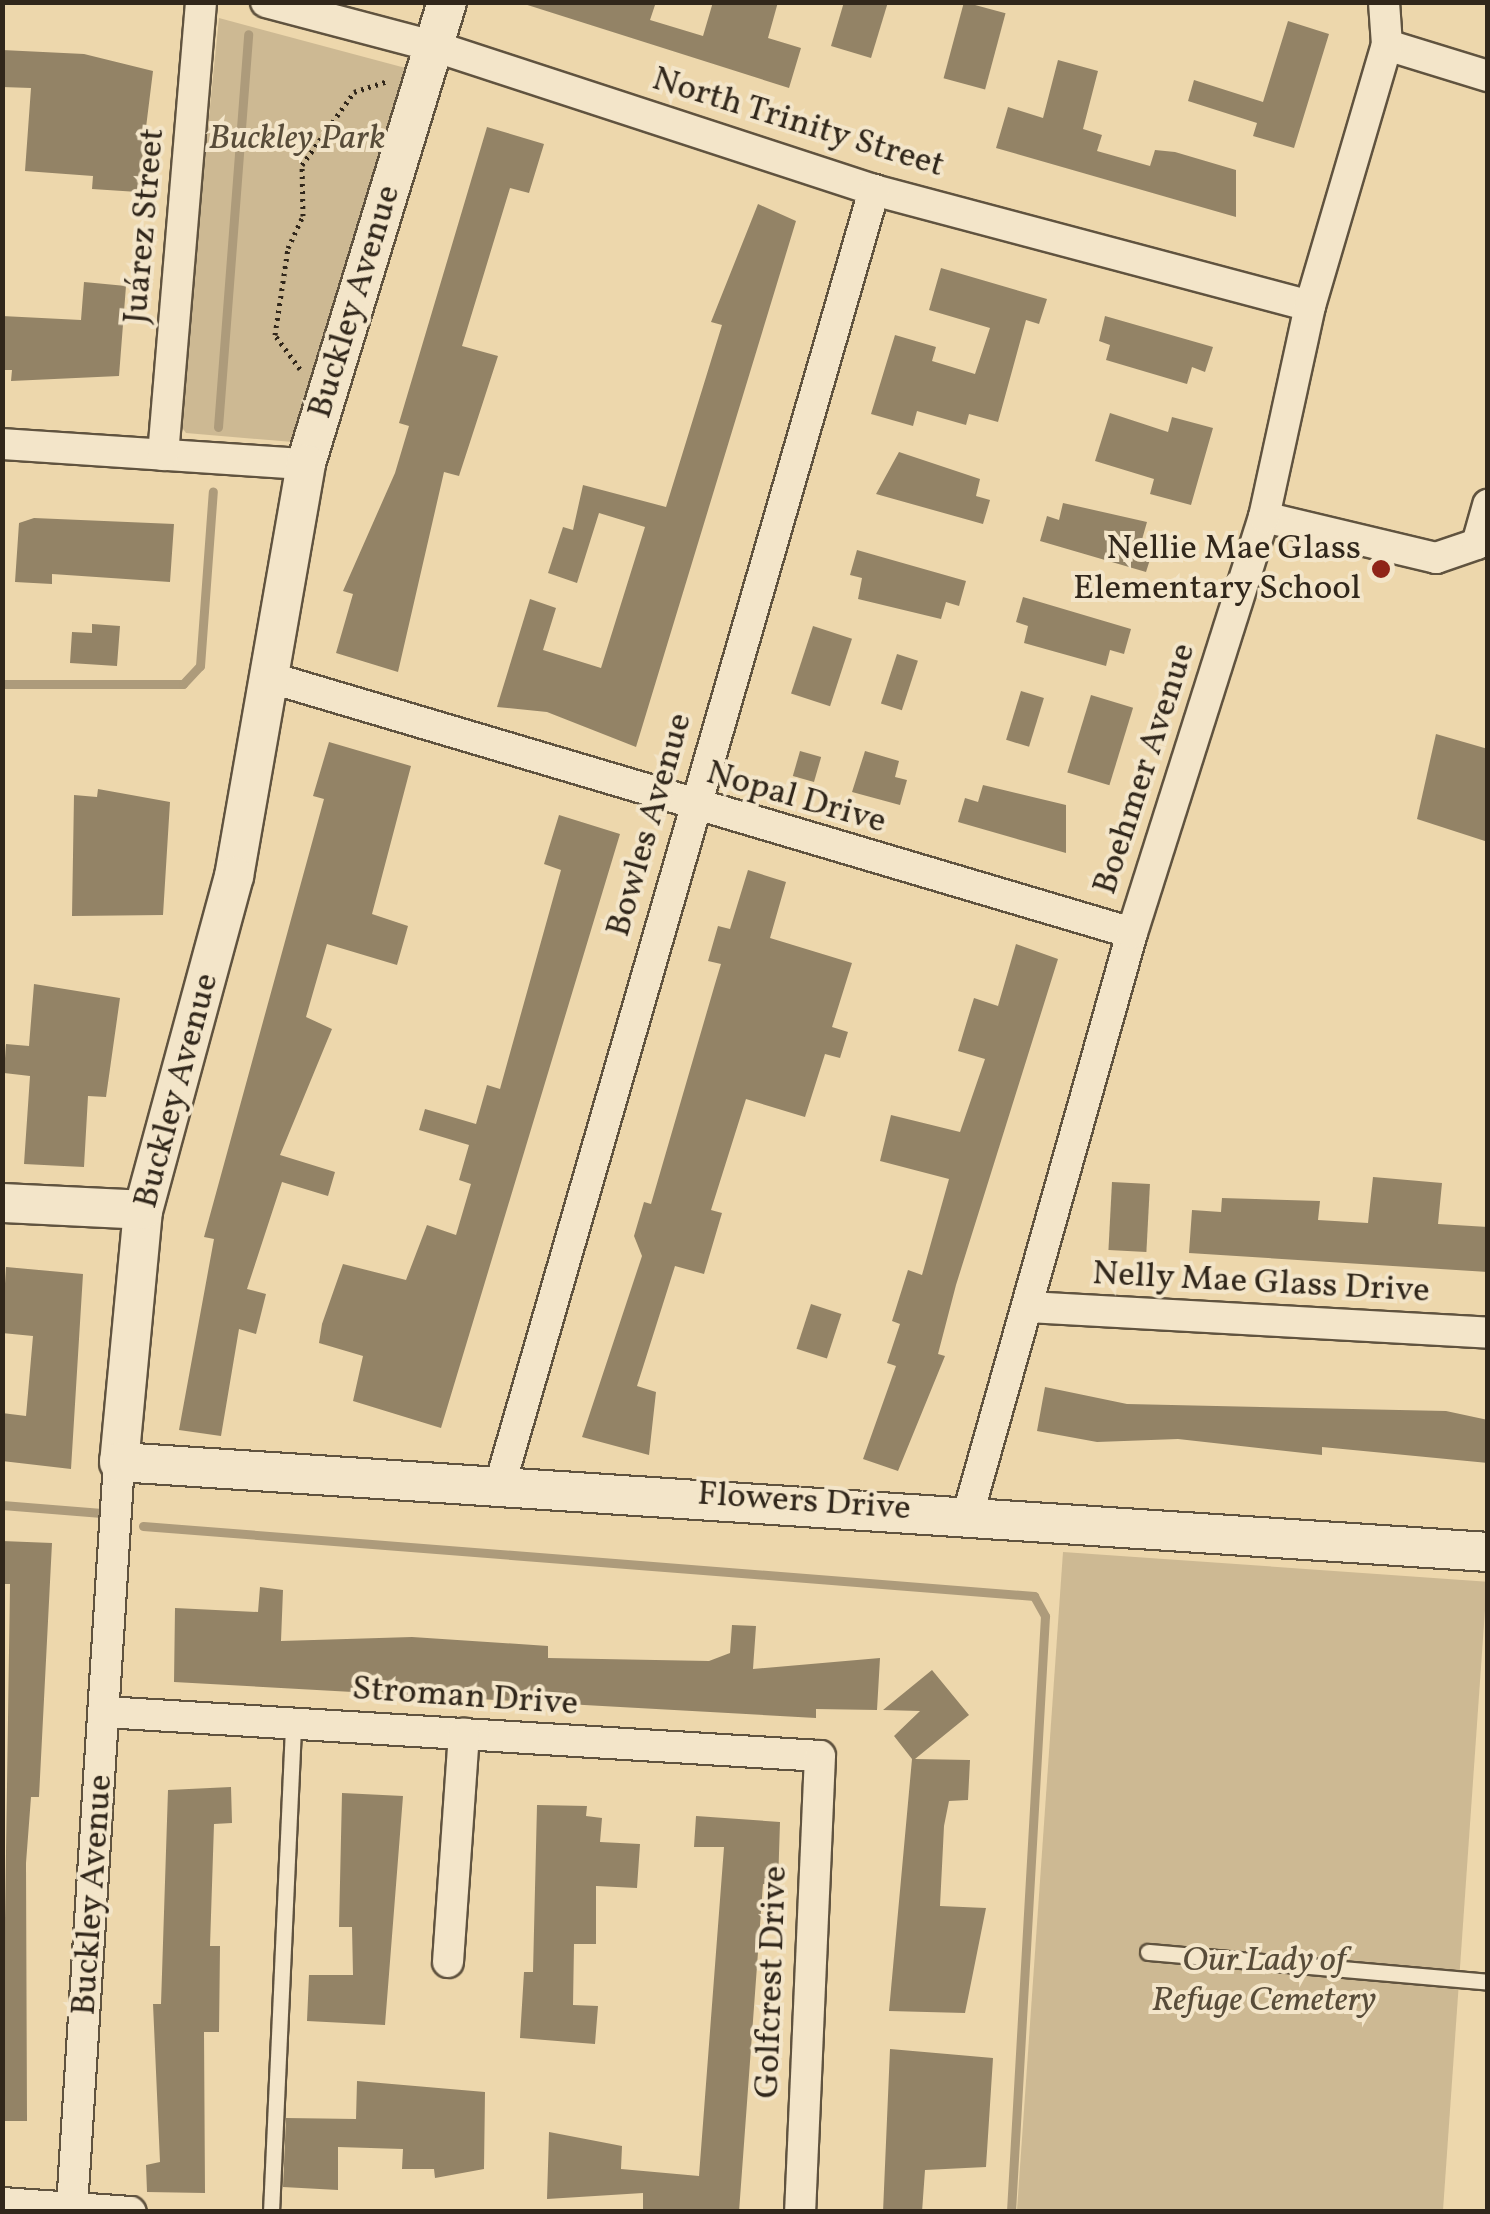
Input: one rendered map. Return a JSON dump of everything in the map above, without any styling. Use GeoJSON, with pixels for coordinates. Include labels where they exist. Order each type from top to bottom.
{"type":"FeatureCollection","features":[{"type":"Feature","properties":{"kind":"street","name":"Juárez Street"},"geometry":{"type":"LineString","coordinates":[[164,455],[201,2]]}},
{"type":"Feature","properties":{"kind":"street","name":"North Trinity Street"},"geometry":{"type":"LineString","coordinates":[[266,2],[433,46],[874,190],[1310,306]]}},
{"type":"Feature","properties":{"kind":"street","name":"Buckley Avenue"},"geometry":{"type":"LineString","coordinates":[[72,2208],[119,1462],[143,1210],[234,876],[306,464],[446,2]]}},
{"type":"Feature","properties":{"kind":"street"},"geometry":{"type":"LineString","coordinates":[[1384,2],[1387,45],[1488,76]]}},
{"type":"Feature","properties":{"kind":"street","name":"Boehmer Avenue"},"geometry":{"type":"LineString","coordinates":[[968,1514],[1030,1307],[1132,933],[1264,517],[1310,306],[1387,45]]}},
{"type":"Feature","properties":{"kind":"street","name":"Bowles Avenue"},"geometry":{"type":"LineString","coordinates":[[501,1481],[874,190]]}},
{"type":"Feature","properties":{"kind":"street"},"geometry":{"type":"LineString","coordinates":[[2,444],[306,464]]}},
{"type":"Feature","properties":{"kind":"street"},"geometry":{"type":"LineString","coordinates":[[1264,517],[1436,558],[1477,544],[1488,504]]}},
{"type":"Feature","properties":{"kind":"street","name":"Nopal Drive"},"geometry":{"type":"LineString","coordinates":[[268,676],[694,808],[1132,933]]}},
{"type":"Feature","properties":{"kind":"street"},"geometry":{"type":"LineString","coordinates":[[2,1203],[143,1210]]}},
{"type":"Feature","properties":{"kind":"street","name":"Nelly Mae Glass Drive"},"geometry":{"type":"LineString","coordinates":[[1030,1307],[1488,1332]]}},
{"type":"Feature","properties":{"kind":"street","name":"Flowers Drive"},"geometry":{"type":"LineString","coordinates":[[119,1462],[501,1481],[1488,1552]]}},
{"type":"Feature","properties":{"kind":"street","name":"Stroman Drive"},"geometry":{"type":"LineString","coordinates":[[106,1712],[820,1756]]}},
{"type":"Feature","properties":{"kind":"street"},"geometry":{"type":"LineString","coordinates":[[448,1962],[464,1734]]}},
{"type":"Feature","properties":{"kind":"street","name":"Golfcrest Drive"},"geometry":{"type":"LineString","coordinates":[[800,2212],[820,1756]]}},
{"type":"Feature","properties":{"kind":"street"},"geometry":{"type":"LineString","coordinates":[[2,2203],[131,2212]]}},
{"type":"Feature","properties":{"kind":"lane"},"geometry":{"type":"LineString","coordinates":[[271,2212],[293,1724]]}},
{"type":"Feature","properties":{"kind":"lane"},"geometry":{"type":"LineString","coordinates":[[1148,1952],[1488,1982]]}},
{"type":"Feature","properties":{"kind":"path"},"geometry":{"type":"LineString","coordinates":[[303,371],[275,335],[288,248],[303,216],[302,165],[354,92],[390,80]]}},
{"type":"Feature","properties":{"kind":"green space","name":"Buckley Park"},"geometry":{"type":"Polygon","coordinates":[[[219,18],[413,70],[305,443],[186,433],[178,422],[219,18]]]}},
{"type":"Feature","properties":{"kind":"green space","name":"Our Lady of Refuge Cemetery"},"geometry":{"type":"Polygon","coordinates":[[[1063,1552],[1487,1582],[1443,2212],[1017,2211],[1063,1552]]]}},
{"type":"Feature","properties":{"kind":"building"},"geometry":{"type":"Polygon","coordinates":[[[518,2],[656,2],[650,20],[703,36],[713,2],[778,2],[768,38],[801,48],[789,88],[518,2]]]}},
{"type":"Feature","properties":{"kind":"building"},"geometry":{"type":"Polygon","coordinates":[[[844,2],[888,2],[871,58],[831,46],[844,2]]]}},
{"type":"Feature","properties":{"kind":"building"},"geometry":{"type":"Polygon","coordinates":[[[964,2],[1006,13],[985,89],[944,78],[964,2]]]}},
{"type":"Feature","properties":{"kind":"building"},"geometry":{"type":"Polygon","coordinates":[[[1288,21],[1329,34],[1294,148],[1253,136],[1257,123],[1188,101],[1194,80],[1263,102],[1288,21]]]}},
{"type":"Feature","properties":{"kind":"building"},"geometry":{"type":"Polygon","coordinates":[[[2,50],[84,54],[153,71],[138,192],[92,189],[93,176],[25,171],[31,88],[2,87],[2,50]]]}},
{"type":"Feature","properties":{"kind":"building"},"geometry":{"type":"Polygon","coordinates":[[[1058,60],[1098,71],[1083,129],[1102,135],[1097,151],[1150,166],[1155,150],[1175,152],[1236,170],[1236,217],[996,148],[1008,107],[1043,118],[1058,60]]]}},
{"type":"Feature","properties":{"kind":"building"},"geometry":{"type":"Polygon","coordinates":[[[487,127],[544,144],[529,193],[510,188],[462,346],[498,356],[459,476],[444,472],[398,672],[336,653],[353,594],[343,591],[395,473],[409,426],[399,423],[487,127]]]}},
{"type":"Feature","properties":{"kind":"building"},"geometry":{"type":"Polygon","coordinates":[[[758,204],[796,221],[636,747],[547,712],[497,707],[530,599],[556,608],[543,650],[601,668],[645,527],[599,513],[577,583],[548,573],[563,527],[573,530],[583,485],[666,507],[722,325],[711,322],[758,204]]]}},
{"type":"Feature","properties":{"kind":"building"},"geometry":{"type":"Polygon","coordinates":[[[941,268],[1047,299],[1039,324],[1026,320],[998,422],[969,414],[966,425],[917,411],[913,426],[871,414],[895,335],[936,347],[932,361],[975,374],[990,328],[929,310],[941,268]]]}},
{"type":"Feature","properties":{"kind":"building"},"geometry":{"type":"Polygon","coordinates":[[[84,282],[126,286],[119,376],[11,381],[12,370],[2,370],[2,316],[81,320],[84,282]]]}},
{"type":"Feature","properties":{"kind":"building"},"geometry":{"type":"Polygon","coordinates":[[[1105,316],[1213,347],[1205,372],[1192,367],[1187,384],[1106,360],[1110,345],[1099,341],[1105,316]]]}},
{"type":"Feature","properties":{"kind":"building"},"geometry":{"type":"Polygon","coordinates":[[[1110,413],[1168,432],[1172,417],[1213,428],[1191,505],[1150,494],[1154,479],[1095,461],[1110,413]]]}},
{"type":"Feature","properties":{"kind":"building"},"geometry":{"type":"Polygon","coordinates":[[[899,452],[980,479],[976,496],[990,500],[983,524],[876,494],[899,452]]]}},
{"type":"Feature","properties":{"kind":"building"},"geometry":{"type":"Polygon","coordinates":[[[1063,503],[1147,522],[1141,543],[1154,547],[1146,572],[1040,541],[1047,516],[1059,520],[1063,503]]]}},
{"type":"Feature","properties":{"kind":"building"},"geometry":{"type":"Polygon","coordinates":[[[34,518],[174,524],[170,582],[52,574],[52,584],[15,582],[19,523],[34,518]]]}},
{"type":"Feature","properties":{"kind":"building"},"geometry":{"type":"Polygon","coordinates":[[[857,550],[966,581],[959,606],[946,602],[941,619],[858,599],[862,578],[850,575],[857,550]]]}},
{"type":"Feature","properties":{"kind":"building"},"geometry":{"type":"Polygon","coordinates":[[[1023,597],[1131,629],[1124,654],[1110,650],[1106,666],[1024,643],[1028,626],[1016,622],[1023,597]]]}},
{"type":"Feature","properties":{"kind":"building"},"geometry":{"type":"Polygon","coordinates":[[[92,624],[120,626],[117,666],[70,663],[72,632],[92,633],[92,624]]]}},
{"type":"Feature","properties":{"kind":"building"},"geometry":{"type":"Polygon","coordinates":[[[813,626],[852,639],[830,706],[791,694],[813,626]]]}},
{"type":"Feature","properties":{"kind":"building"},"geometry":{"type":"Polygon","coordinates":[[[897,654],[918,661],[902,710],[881,703],[897,654]]]}},
{"type":"Feature","properties":{"kind":"building"},"geometry":{"type":"Polygon","coordinates":[[[1021,691],[1044,698],[1029,747],[1006,740],[1021,691]]]}},
{"type":"Feature","properties":{"kind":"building"},"geometry":{"type":"Polygon","coordinates":[[[1091,695],[1133,708],[1109,785],[1067,772],[1091,695]]]}},
{"type":"Feature","properties":{"kind":"building"},"geometry":{"type":"Polygon","coordinates":[[[1436,734],[1488,749],[1488,842],[1417,819],[1436,734]]]}},
{"type":"Feature","properties":{"kind":"building"},"geometry":{"type":"Polygon","coordinates":[[[329,742],[411,766],[372,914],[408,926],[397,965],[327,944],[306,1017],[332,1029],[280,1155],[335,1172],[328,1196],[282,1182],[247,1289],[266,1294],[256,1334],[239,1329],[221,1436],[179,1430],[214,1239],[204,1237],[324,799],[313,796],[329,742]]]}},
{"type":"Feature","properties":{"kind":"building"},"geometry":{"type":"Polygon","coordinates":[[[800,751],[821,757],[814,782],[793,776],[800,751]]]}},
{"type":"Feature","properties":{"kind":"building"},"geometry":{"type":"Polygon","coordinates":[[[865,751],[899,761],[895,777],[907,780],[900,805],[852,792],[865,751]]]}},
{"type":"Feature","properties":{"kind":"building"},"geometry":{"type":"Polygon","coordinates":[[[983,785],[1066,805],[1066,853],[958,822],[965,798],[978,802],[983,785]]]}},
{"type":"Feature","properties":{"kind":"building"},"geometry":{"type":"Polygon","coordinates":[[[98,789],[170,802],[163,915],[72,916],[74,795],[97,797],[98,789]]]}},
{"type":"Feature","properties":{"kind":"building"},"geometry":{"type":"Polygon","coordinates":[[[559,815],[620,834],[441,1428],[353,1401],[363,1356],[319,1343],[322,1324],[343,1264],[406,1280],[427,1225],[456,1235],[471,1184],[459,1180],[469,1145],[419,1130],[425,1109],[476,1124],[487,1085],[500,1089],[561,870],[544,864],[559,815]]]}},
{"type":"Feature","properties":{"kind":"building"},"geometry":{"type":"Polygon","coordinates":[[[748,870],[786,882],[770,938],[852,963],[832,1027],[848,1032],[840,1058],[825,1054],[805,1117],[746,1099],[711,1210],[722,1213],[704,1274],[675,1266],[637,1386],[656,1392],[649,1455],[582,1437],[642,1256],[634,1236],[644,1202],[651,1204],[721,964],[708,961],[718,926],[730,929],[748,870]]]}},
{"type":"Feature","properties":{"kind":"building"},"geometry":{"type":"Polygon","coordinates":[[[1016,944],[1058,959],[956,1285],[938,1354],[945,1356],[898,1471],[863,1459],[896,1366],[887,1363],[900,1324],[892,1321],[908,1270],[922,1275],[949,1179],[880,1161],[891,1115],[960,1132],[985,1059],[958,1051],[974,998],[998,1006],[1016,944]]]}},
{"type":"Feature","properties":{"kind":"building"},"geometry":{"type":"Polygon","coordinates":[[[34,984],[120,998],[106,1097],[88,1096],[84,1167],[24,1164],[30,1076],[4,1073],[6,1044],[29,1046],[34,984]]]}},
{"type":"Feature","properties":{"kind":"building"},"geometry":{"type":"Polygon","coordinates":[[[1373,1177],[1442,1183],[1438,1224],[1488,1227],[1488,1272],[1189,1253],[1192,1210],[1221,1212],[1222,1198],[1320,1201],[1318,1220],[1368,1223],[1373,1177]]]}},
{"type":"Feature","properties":{"kind":"building"},"geometry":{"type":"Polygon","coordinates":[[[1112,1182],[1150,1184],[1146,1252],[1108,1250],[1112,1182]]]}},
{"type":"Feature","properties":{"kind":"building"},"geometry":{"type":"Polygon","coordinates":[[[6,1267],[83,1274],[71,1469],[2,1461],[2,1413],[26,1416],[33,1336],[2,1333],[6,1267]]]}},
{"type":"Feature","properties":{"kind":"building"},"geometry":{"type":"Polygon","coordinates":[[[811,1304],[841,1314],[827,1359],[796,1349],[811,1304]]]}},
{"type":"Feature","properties":{"kind":"building"},"geometry":{"type":"Polygon","coordinates":[[[1045,1387],[1127,1404],[1446,1411],[1488,1420],[1488,1463],[1322,1447],[1322,1455],[1178,1439],[1097,1442],[1037,1431],[1045,1387]]]}},
{"type":"Feature","properties":{"kind":"building"},"geometry":{"type":"Polygon","coordinates":[[[2,1541],[52,1543],[39,1797],[31,1797],[26,1863],[27,2121],[2,2121],[10,1584],[2,1584],[2,1541]]]}},
{"type":"Feature","properties":{"kind":"building"},"geometry":{"type":"Polygon","coordinates":[[[260,1587],[283,1590],[281,1641],[412,1637],[548,1646],[548,1658],[709,1661],[730,1653],[732,1625],[756,1626],[753,1669],[880,1658],[877,1710],[816,1709],[816,1718],[174,1682],[175,1608],[258,1612],[260,1587]]]}},
{"type":"Feature","properties":{"kind":"building"},"geometry":{"type":"Polygon","coordinates":[[[932,1670],[969,1715],[915,1759],[970,1760],[968,1800],[949,1801],[940,1906],[986,1908],[965,2013],[889,2011],[912,1759],[894,1736],[920,1711],[883,1710],[932,1670]]]}},
{"type":"Feature","properties":{"kind":"building"},"geometry":{"type":"Polygon","coordinates":[[[231,1787],[232,1823],[214,1824],[210,1946],[220,1946],[219,2032],[204,2032],[205,2193],[147,2192],[146,2165],[160,2162],[153,2004],[161,2004],[168,1790],[231,1787]]]}},
{"type":"Feature","properties":{"kind":"building"},"geometry":{"type":"Polygon","coordinates":[[[342,1793],[403,1796],[385,2025],[307,2021],[309,1975],[353,1975],[352,1927],[339,1927],[342,1793]]]}},
{"type":"Feature","properties":{"kind":"building"},"geometry":{"type":"Polygon","coordinates":[[[537,1805],[587,1806],[586,1816],[602,1818],[600,1842],[640,1844],[637,1888],[596,1886],[596,1944],[574,1944],[573,2005],[598,2006],[595,2044],[520,2038],[524,1972],[533,1972],[537,1805]]]}},
{"type":"Feature","properties":{"kind":"building"},"geometry":{"type":"Polygon","coordinates":[[[696,1816],[780,1822],[778,1885],[763,1884],[739,2212],[643,2212],[643,2193],[547,2199],[549,2132],[622,2146],[621,2169],[699,2176],[724,1847],[694,1847],[696,1816]]]}},
{"type":"Feature","properties":{"kind":"building"},"geometry":{"type":"Polygon","coordinates":[[[890,2049],[993,2058],[986,2167],[925,2170],[922,2212],[883,2212],[890,2049]]]}},
{"type":"Feature","properties":{"kind":"building"},"geometry":{"type":"Polygon","coordinates":[[[357,2081],[485,2092],[484,2169],[435,2178],[434,2169],[402,2169],[403,2149],[338,2147],[338,2190],[283,2187],[286,2118],[356,2119],[357,2081]]]}},
{"type":"Feature","properties":{"kind":"waterway"},"geometry":{"type":"LineString","coordinates":[[218,427],[248,34]]}},
{"type":"Feature","properties":{"kind":"waterway"},"geometry":{"type":"LineString","coordinates":[[2,684],[183,684],[200,666],[213,491]]}},
{"type":"Feature","properties":{"kind":"waterway"},"geometry":{"type":"LineString","coordinates":[[2,1505],[102,1513]]}},
{"type":"Feature","properties":{"kind":"waterway"},"geometry":{"type":"LineString","coordinates":[[143,1526],[1034,1596],[1045,1616],[1011,2212]]}},
{"type":"Feature","properties":{"kind":"place","name":"Nellie Mae Glass Elementary School"},"geometry":{"type":"Point","coordinates":[1381,569]}}]}
